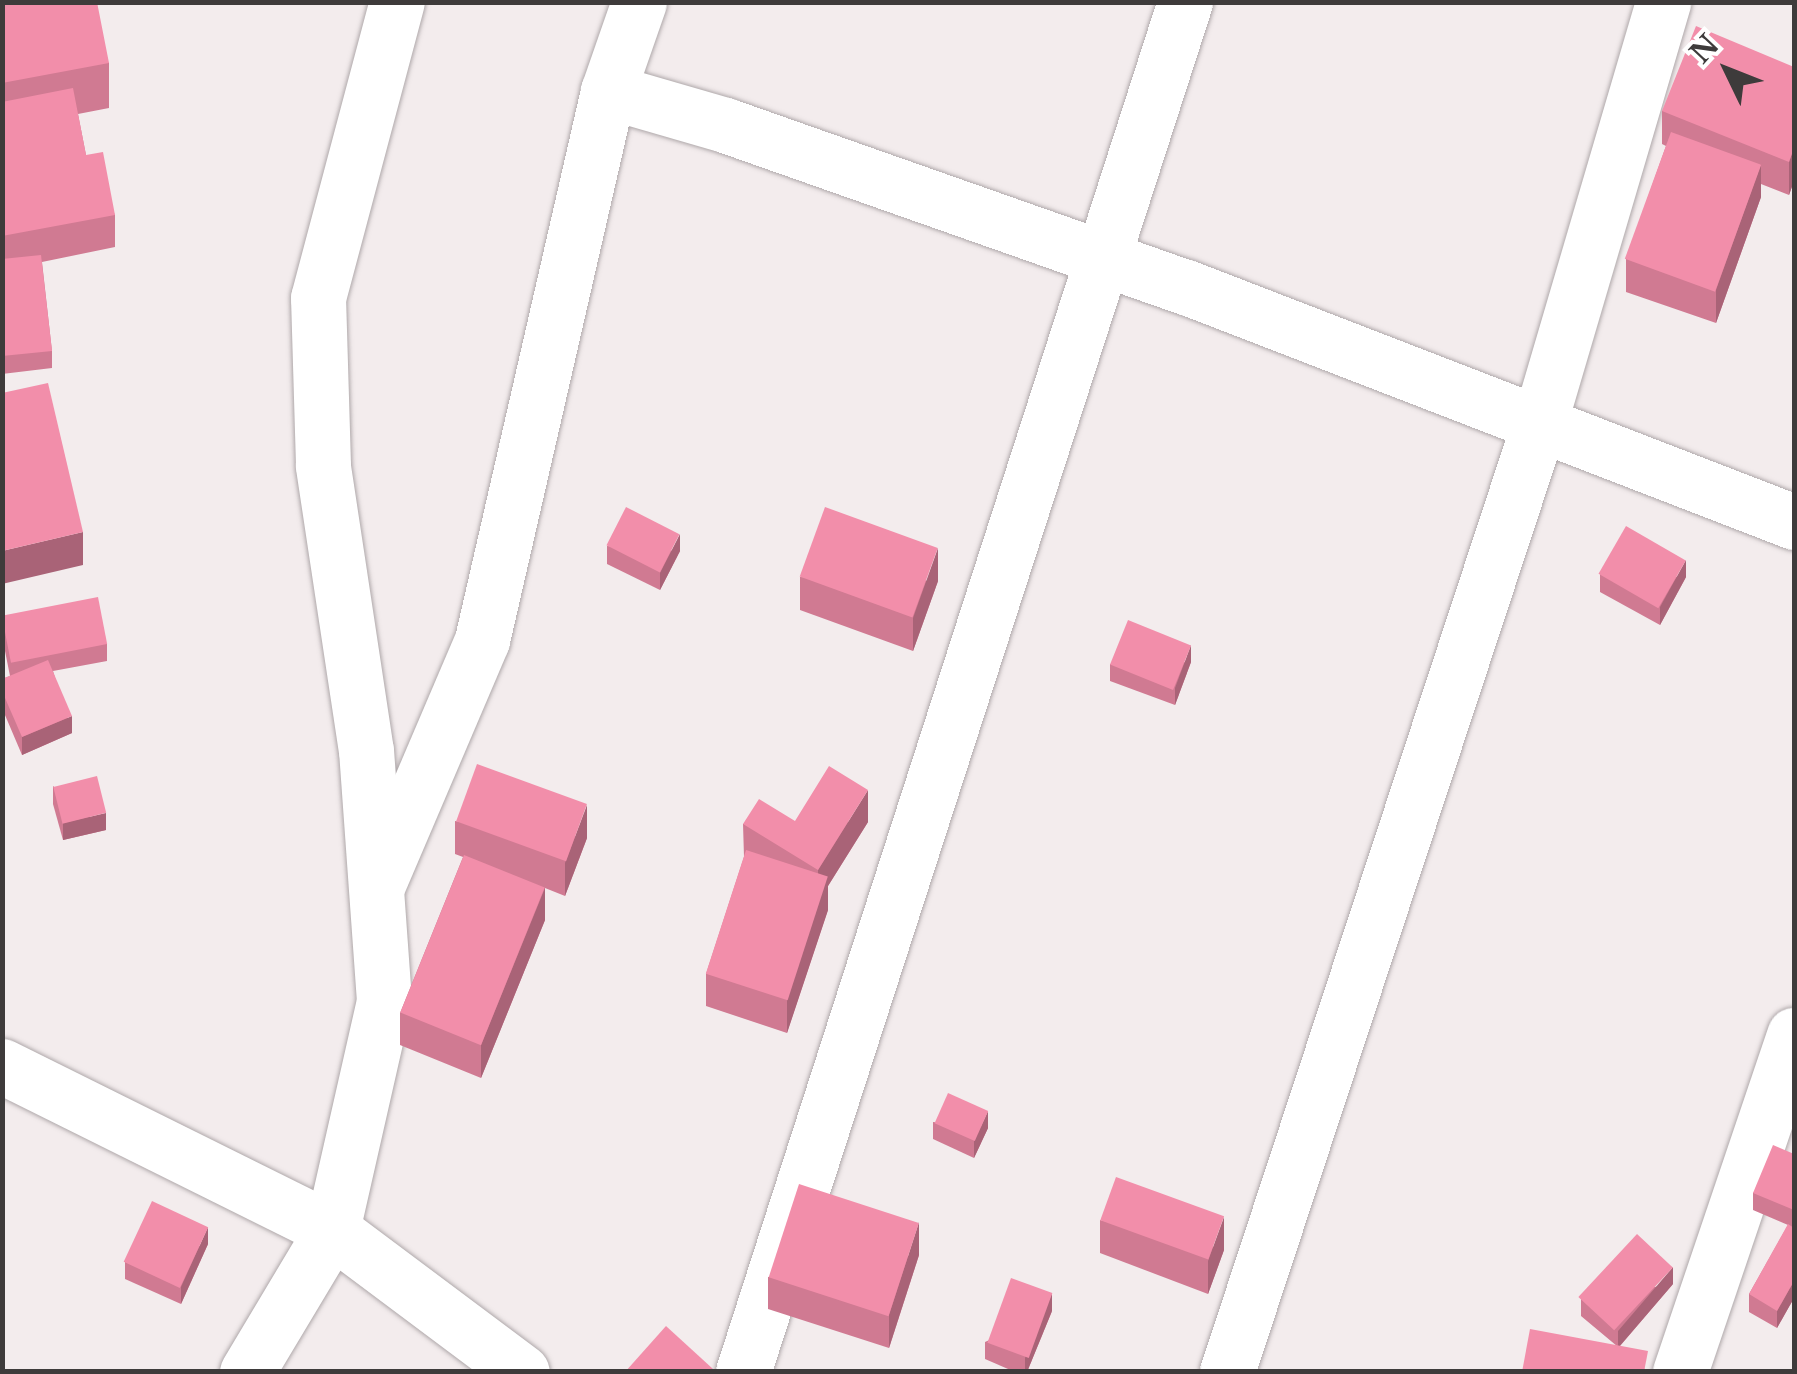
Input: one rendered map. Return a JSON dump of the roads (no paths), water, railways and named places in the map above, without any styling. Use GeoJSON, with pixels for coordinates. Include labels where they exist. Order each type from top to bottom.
{"type":"FeatureCollection","features":[{"type":"Feature","properties":{"kind":"street"},"geometry":{"type":"LineString","coordinates":[[246,1372],[332,1230],[384,1001],[366,751],[323,465],[318,298],[397,2]]}},
{"type":"Feature","properties":{"kind":"street"},"geometry":{"type":"LineString","coordinates":[[376,888],[482,640],[608,90],[640,2]]}},
{"type":"Feature","properties":{"kind":"street"},"geometry":{"type":"LineString","coordinates":[[742,1372],[1100,256],[1186,2]]}},
{"type":"Feature","properties":{"kind":"street"},"geometry":{"type":"LineString","coordinates":[[1228,1372],[1539,424],[1662,2]]}},
{"type":"Feature","properties":{"kind":"street"},"geometry":{"type":"LineString","coordinates":[[608,90],[1100,256],[1794,522]]}},
{"type":"Feature","properties":{"kind":"street"},"geometry":{"type":"LineString","coordinates":[[1680,1372],[1794,1035]]}},
{"type":"Feature","properties":{"kind":"street"},"geometry":{"type":"LineString","coordinates":[[2,1066],[332,1230],[522,1372]]}}]}
